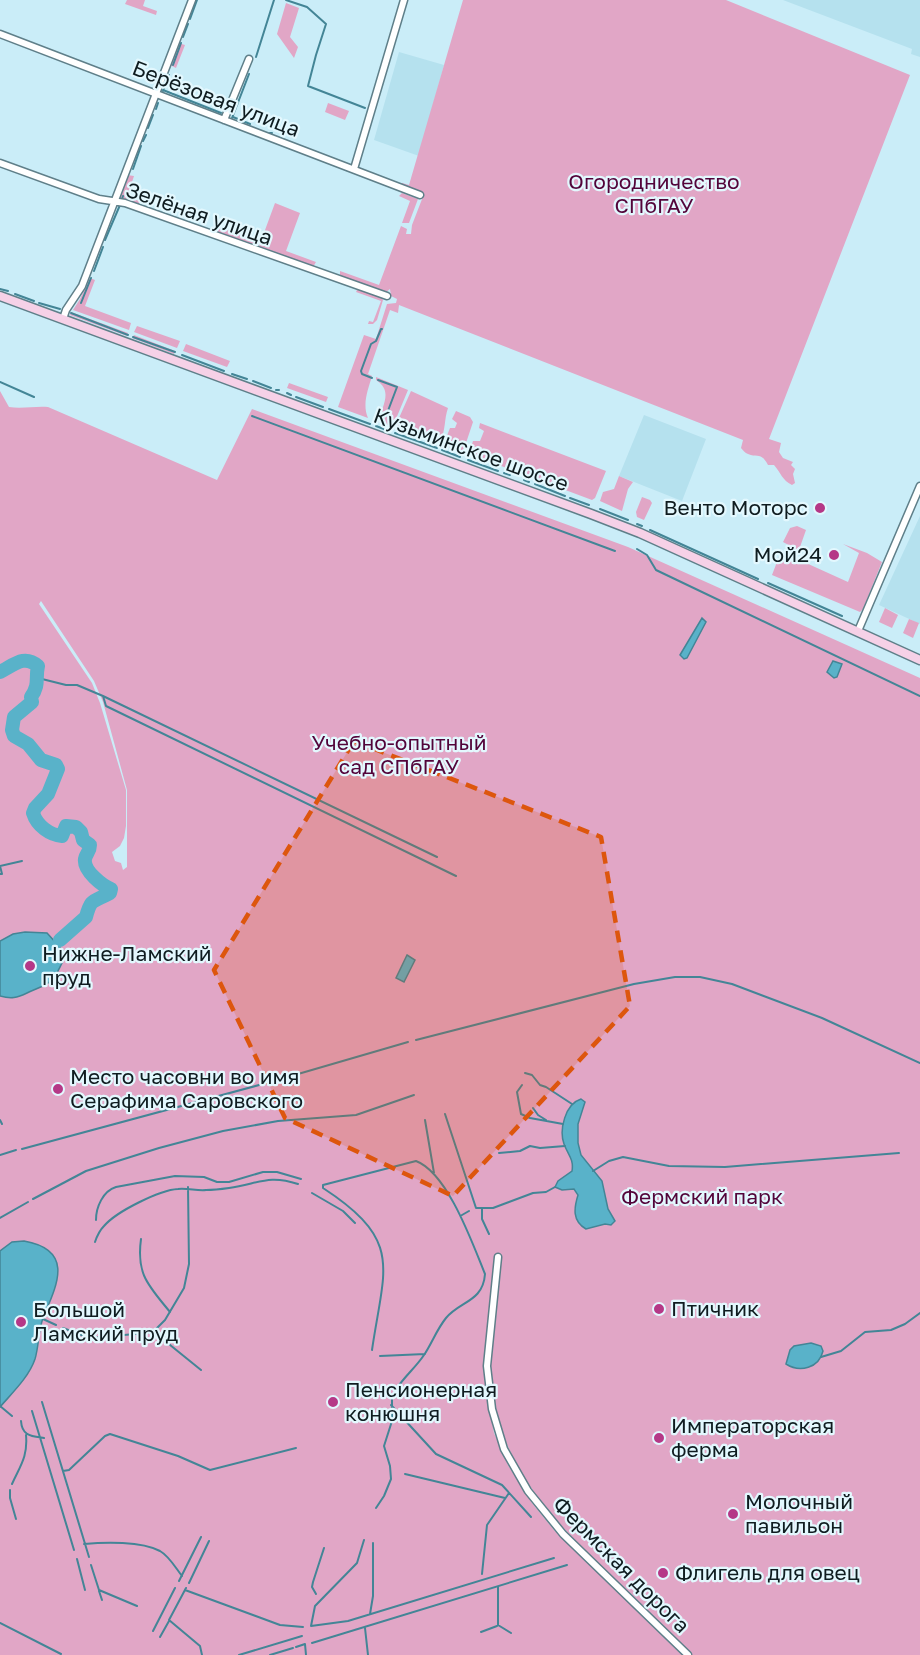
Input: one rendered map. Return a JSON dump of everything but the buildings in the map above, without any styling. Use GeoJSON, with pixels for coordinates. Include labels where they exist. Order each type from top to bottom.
{"type":"FeatureCollection","features":[{"type":"Feature","properties":{"kind":"main road","name":"Кузьминское шоссе"},"geometry":{"type":"LineString","coordinates":[[0,296],[640,533],[920,660]]}},
{"type":"Feature","properties":{"kind":"street"},"geometry":{"type":"LineString","coordinates":[[63,319],[66,310],[82,286],[192,0]]}},
{"type":"Feature","properties":{"kind":"street"},"geometry":{"type":"LineString","coordinates":[[354,169],[404,0]]}},
{"type":"Feature","properties":{"kind":"street","name":"Берёзовая улица"},"geometry":{"type":"LineString","coordinates":[[0,34],[420,195]]}},
{"type":"Feature","properties":{"kind":"street"},"geometry":{"type":"LineString","coordinates":[[224,120],[249,59]]}},
{"type":"Feature","properties":{"kind":"street","name":"Зелёная улица"},"geometry":{"type":"LineString","coordinates":[[0,163],[99,199],[115,200],[387,296]]}},
{"type":"Feature","properties":{"kind":"street"},"geometry":{"type":"LineString","coordinates":[[858,631],[920,486]]}},
{"type":"Feature","properties":{"kind":"street","name":"Фермская дорога"},"geometry":{"type":"LineString","coordinates":[[498,1257],[487,1366],[492,1409],[504,1449],[528,1491],[563,1534],[688,1655]]}},
{"type":"Feature","properties":{"kind":"highlighted area"},"geometry":{"type":"Polygon","coordinates":[[[354,741],[601,837],[630,1006],[453,1196],[285,1118],[214,970],[354,741]]]}},
{"type":"Feature","properties":{"kind":"shaded area"},"geometry":{"type":"Polygon","coordinates":[[[783,0],[920,0],[920,57],[911,54],[912,49],[783,0]]]}},
{"type":"Feature","properties":{"kind":"shaded area"},"geometry":{"type":"Polygon","coordinates":[[[399,52],[444,65],[419,156],[374,140],[399,52]]]}},
{"type":"Feature","properties":{"kind":"shaded area"},"geometry":{"type":"Polygon","coordinates":[[[644,415],[706,439],[682,501],[619,476],[644,415]]]}},
{"type":"Feature","properties":{"kind":"shaded area"},"geometry":{"type":"Polygon","coordinates":[[[920,516],[920,624],[879,605],[920,516]]]}},
{"type":"Feature","properties":{"kind":"green space"},"geometry":{"type":"Polygon","coordinates":[[[127,0],[145,0],[143,6],[157,11],[156,15],[125,4],[127,0]]]}},
{"type":"Feature","properties":{"kind":"green space","name":"Огородничество СПбГАУ"},"geometry":{"type":"Polygon","coordinates":[[[463,0],[726,0],[910,75],[769,439],[781,443],[779,452],[783,458],[793,462],[791,465],[795,469],[793,474],[795,483],[792,485],[784,479],[774,465],[768,465],[761,457],[745,452],[741,448],[743,440],[399,305],[398,313],[390,310],[368,374],[372,376],[366,402],[368,418],[338,407],[364,335],[376,339],[387,304],[396,303],[397,299],[391,296],[390,289],[386,292],[340,276],[340,271],[379,285],[401,226],[407,229],[406,234],[411,234],[412,225],[424,194],[402,183],[409,185],[463,0]]]}},
{"type":"Feature","properties":{"kind":"green space"},"geometry":{"type":"Polygon","coordinates":[[[286,3],[299,8],[290,37],[298,47],[294,58],[277,34],[286,3]]]}},
{"type":"Feature","properties":{"kind":"green space"},"geometry":{"type":"Polygon","coordinates":[[[178,43],[185,45],[176,68],[170,65],[178,43]]]}},
{"type":"Feature","properties":{"kind":"green space"},"geometry":{"type":"Polygon","coordinates":[[[328,103],[349,111],[345,120],[325,112],[328,103]]]}},
{"type":"Feature","properties":{"kind":"green space"},"geometry":{"type":"Polygon","coordinates":[[[127,175],[134,176],[127,197],[140,201],[138,205],[119,196],[127,175]]]}},
{"type":"Feature","properties":{"kind":"green space"},"geometry":{"type":"Polygon","coordinates":[[[402,193],[418,199],[409,223],[402,223],[410,201],[399,196],[402,193]]]}},
{"type":"Feature","properties":{"kind":"green space"},"geometry":{"type":"Polygon","coordinates":[[[275,203],[300,213],[286,251],[316,262],[313,267],[258,249],[275,203]]]}},
{"type":"Feature","properties":{"kind":"green space"},"geometry":{"type":"Polygon","coordinates":[[[216,225],[257,240],[255,246],[215,232],[216,225]]]}},
{"type":"Feature","properties":{"kind":"green space"},"geometry":{"type":"Polygon","coordinates":[[[90,278],[95,280],[85,306],[131,323],[129,330],[73,310],[90,278]]]}},
{"type":"Feature","properties":{"kind":"green space"},"geometry":{"type":"Polygon","coordinates":[[[358,288],[381,296],[383,300],[377,320],[373,324],[368,324],[369,321],[373,322],[381,301],[356,292],[358,288]]]}},
{"type":"Feature","properties":{"kind":"green space"},"geometry":{"type":"Polygon","coordinates":[[[71,312],[128,333],[127,336],[70,315],[71,312]]]}},
{"type":"Feature","properties":{"kind":"green space"},"geometry":{"type":"Polygon","coordinates":[[[137,326],[180,341],[177,348],[134,332],[137,326]]]}},
{"type":"Feature","properties":{"kind":"green space"},"geometry":{"type":"Polygon","coordinates":[[[134,335],[175,351],[174,354],[132,338],[134,335]]]}},
{"type":"Feature","properties":{"kind":"green space"},"geometry":{"type":"Polygon","coordinates":[[[186,344],[230,361],[227,367],[183,351],[186,344]]]}},
{"type":"Feature","properties":{"kind":"green space"},"geometry":{"type":"Polygon","coordinates":[[[376,377],[408,390],[393,426],[378,422],[385,393],[376,377]]]}},
{"type":"Feature","properties":{"kind":"green space"},"geometry":{"type":"Polygon","coordinates":[[[289,383],[328,397],[326,402],[287,388],[289,383]]]}},
{"type":"Feature","properties":{"kind":"green space"},"geometry":{"type":"Polygon","coordinates":[[[0,391],[9,407],[48,407],[217,480],[252,409],[628,547],[920,678],[920,1655],[692,1655],[579,1545],[542,1503],[513,1458],[495,1406],[491,1377],[491,1339],[500,1277],[493,1275],[484,1367],[485,1384],[494,1433],[508,1465],[532,1503],[554,1530],[682,1655],[0,1655],[0,391]],[[41,601],[39,604],[92,683],[100,703],[126,790],[124,838],[120,846],[112,852],[115,861],[121,863],[123,870],[127,867],[127,790],[103,702],[94,681],[41,601]]]}},
{"type":"Feature","properties":{"kind":"green space"},"geometry":{"type":"Polygon","coordinates":[[[411,391],[448,408],[440,442],[395,427],[411,391]]]}},
{"type":"Feature","properties":{"kind":"green space"},"geometry":{"type":"Polygon","coordinates":[[[456,411],[470,417],[473,422],[463,452],[446,446],[444,443],[450,428],[455,428],[457,423],[452,419],[456,411]]]}},
{"type":"Feature","properties":{"kind":"green space"},"geometry":{"type":"Polygon","coordinates":[[[480,423],[606,471],[595,498],[592,500],[469,454],[473,441],[480,441],[484,431],[479,428],[480,423]]]}},
{"type":"Feature","properties":{"kind":"green space"},"geometry":{"type":"Polygon","coordinates":[[[619,476],[633,482],[628,489],[622,511],[600,501],[603,492],[614,489],[619,476]]]}},
{"type":"Feature","properties":{"kind":"green space"},"geometry":{"type":"Polygon","coordinates":[[[642,497],[652,503],[644,520],[637,517],[636,512],[642,497]]]}},
{"type":"Feature","properties":{"kind":"green space"},"geometry":{"type":"Polygon","coordinates":[[[797,526],[806,530],[800,547],[796,549],[783,542],[790,528],[797,526]]]}},
{"type":"Feature","properties":{"kind":"green space"},"geometry":{"type":"Polygon","coordinates":[[[843,544],[867,553],[882,562],[860,612],[772,575],[780,554],[784,553],[848,582],[859,553],[843,544]]]}},
{"type":"Feature","properties":{"kind":"green space"},"geometry":{"type":"Polygon","coordinates":[[[885,608],[898,615],[892,628],[879,622],[885,608]]]}},
{"type":"Feature","properties":{"kind":"green space"},"geometry":{"type":"Polygon","coordinates":[[[909,619],[919,623],[913,638],[903,633],[909,619]]]}},
{"type":"Feature","properties":{"kind":"water"},"geometry":{"type":"Polygon","coordinates":[[[702,618],[706,622],[687,658],[684,659],[680,655],[702,618]]]}},
{"type":"Feature","properties":{"kind":"water"},"geometry":{"type":"Polygon","coordinates":[[[833,661],[842,664],[837,677],[834,678],[827,672],[833,661]]]}},
{"type":"Feature","properties":{"kind":"water","name":"Нижне-Ламский пруд"},"geometry":{"type":"Polygon","coordinates":[[[47,933],[66,954],[55,975],[45,985],[17,997],[0,996],[0,941],[13,934],[47,933]]]}},
{"type":"Feature","properties":{"kind":"water"},"geometry":{"type":"Polygon","coordinates":[[[407,955],[415,960],[404,982],[396,978],[407,955]]]}},
{"type":"Feature","properties":{"kind":"water"},"geometry":{"type":"Polygon","coordinates":[[[581,1099],[585,1102],[578,1124],[578,1143],[581,1155],[602,1181],[608,1209],[615,1221],[611,1225],[605,1224],[586,1229],[576,1218],[578,1195],[574,1189],[562,1190],[555,1187],[558,1181],[572,1171],[562,1132],[567,1112],[575,1102],[581,1099]]]}},
{"type":"Feature","properties":{"kind":"water","name":"Большой Ламский пруд"},"geometry":{"type":"Polygon","coordinates":[[[24,1241],[50,1252],[56,1261],[57,1282],[41,1323],[32,1366],[0,1407],[0,1251],[12,1242],[24,1241]]]}},
{"type":"Feature","properties":{"kind":"water"},"geometry":{"type":"Polygon","coordinates":[[[811,1343],[821,1346],[823,1351],[818,1361],[803,1368],[786,1364],[790,1350],[794,1346],[811,1343]]]}},
{"type":"Feature","properties":{"kind":"waterway"},"geometry":{"type":"LineString","coordinates":[[190,19],[197,0]]}},
{"type":"Feature","properties":{"kind":"waterway"},"geometry":{"type":"LineString","coordinates":[[256,57],[274,0]]}},
{"type":"Feature","properties":{"kind":"waterway"},"geometry":{"type":"LineString","coordinates":[[286,0],[307,7],[326,24],[308,86],[365,108]]}},
{"type":"Feature","properties":{"kind":"waterway"},"geometry":{"type":"LineString","coordinates":[[183,37],[188,24]]}},
{"type":"Feature","properties":{"kind":"waterway"},"geometry":{"type":"LineString","coordinates":[[173,65],[181,43]]}},
{"type":"Feature","properties":{"kind":"waterway"},"geometry":{"type":"LineString","coordinates":[[232,118],[249,74]]}},
{"type":"Feature","properties":{"kind":"waterway"},"geometry":{"type":"LineString","coordinates":[[163,91],[169,75]]}},
{"type":"Feature","properties":{"kind":"waterway"},"geometry":{"type":"LineString","coordinates":[[163,90],[221,113]]}},
{"type":"Feature","properties":{"kind":"waterway"},"geometry":{"type":"LineString","coordinates":[[156,109],[158,103]]}},
{"type":"Feature","properties":{"kind":"waterway"},"geometry":{"type":"LineString","coordinates":[[148,128],[153,115]]}},
{"type":"Feature","properties":{"kind":"waterway"},"geometry":{"type":"LineString","coordinates":[[233,117],[250,124]]}},
{"type":"Feature","properties":{"kind":"waterway"},"geometry":{"type":"LineString","coordinates":[[143,141],[146,135]]}},
{"type":"Feature","properties":{"kind":"waterway"},"geometry":{"type":"LineString","coordinates":[[133,169],[141,146]]}},
{"type":"Feature","properties":{"kind":"waterway"},"geometry":{"type":"LineString","coordinates":[[105,240],[120,205]]}},
{"type":"Feature","properties":{"kind":"waterway"},"geometry":{"type":"LineString","coordinates":[[94,271],[103,247]]}},
{"type":"Feature","properties":{"kind":"waterway"},"geometry":{"type":"LineString","coordinates":[[81,303],[91,278]]}},
{"type":"Feature","properties":{"kind":"waterway"},"geometry":{"type":"LineString","coordinates":[[0,289],[8,291]]}},
{"type":"Feature","properties":{"kind":"waterway"},"geometry":{"type":"LineString","coordinates":[[15,294],[34,301]]}},
{"type":"Feature","properties":{"kind":"waterway"},"geometry":{"type":"LineString","coordinates":[[39,303],[60,309]]}},
{"type":"Feature","properties":{"kind":"waterway"},"geometry":{"type":"LineString","coordinates":[[71,313],[128,335]]}},
{"type":"Feature","properties":{"kind":"waterway"},"geometry":{"type":"LineString","coordinates":[[372,378],[362,374],[361,371],[371,344],[376,341],[382,329]]}},
{"type":"Feature","properties":{"kind":"waterway"},"geometry":{"type":"LineString","coordinates":[[133,337],[175,352]]}},
{"type":"Feature","properties":{"kind":"waterway"},"geometry":{"type":"LineString","coordinates":[[182,355],[224,371]]}},
{"type":"Feature","properties":{"kind":"waterway"},"geometry":{"type":"LineString","coordinates":[[232,374],[247,379]]}},
{"type":"Feature","properties":{"kind":"waterway"},"geometry":{"type":"LineString","coordinates":[[378,380],[397,387],[386,416]]}},
{"type":"Feature","properties":{"kind":"waterway"},"geometry":{"type":"LineString","coordinates":[[253,381],[271,388]]}},
{"type":"Feature","properties":{"kind":"waterway"},"geometry":{"type":"LineString","coordinates":[[0,382],[34,397]]}},
{"type":"Feature","properties":{"kind":"waterway"},"geometry":{"type":"LineString","coordinates":[[287,393],[291,395]]}},
{"type":"Feature","properties":{"kind":"waterway"},"geometry":{"type":"LineString","coordinates":[[296,397],[323,407]]}},
{"type":"Feature","properties":{"kind":"waterway"},"geometry":{"type":"LineString","coordinates":[[329,409],[370,424]]}},
{"type":"Feature","properties":{"kind":"waterway"},"geometry":{"type":"LineString","coordinates":[[252,416],[615,551]]}},
{"type":"Feature","properties":{"kind":"waterway"},"geometry":{"type":"LineString","coordinates":[[376,426],[389,431]]}},
{"type":"Feature","properties":{"kind":"waterway"},"geometry":{"type":"LineString","coordinates":[[395,433],[437,448]]}},
{"type":"Feature","properties":{"kind":"waterway"},"geometry":{"type":"LineString","coordinates":[[442,450],[460,457]]}},
{"type":"Feature","properties":{"kind":"waterway"},"geometry":{"type":"LineString","coordinates":[[468,460],[498,471]]}},
{"type":"Feature","properties":{"kind":"waterway"},"geometry":{"type":"LineString","coordinates":[[504,473],[510,475]]}},
{"type":"Feature","properties":{"kind":"waterway"},"geometry":{"type":"LineString","coordinates":[[524,480],[529,482]]}},
{"type":"Feature","properties":{"kind":"waterway"},"geometry":{"type":"LineString","coordinates":[[535,484],[565,496]]}},
{"type":"Feature","properties":{"kind":"waterway"},"geometry":{"type":"LineString","coordinates":[[570,498],[589,505]]}},
{"type":"Feature","properties":{"kind":"waterway"},"geometry":{"type":"LineString","coordinates":[[600,509],[628,520]]}},
{"type":"Feature","properties":{"kind":"waterway"},"geometry":{"type":"LineString","coordinates":[[637,524],[642,526]]}},
{"type":"Feature","properties":{"kind":"waterway"},"geometry":{"type":"LineString","coordinates":[[650,530],[758,579]]}},
{"type":"Feature","properties":{"kind":"waterway"},"geometry":{"type":"LineString","coordinates":[[637,549],[647,555],[656,570],[920,696]]}},
{"type":"Feature","properties":{"kind":"waterway"},"geometry":{"type":"LineString","coordinates":[[768,583],[842,616]]}},
{"type":"Feature","properties":{"kind":"waterway"},"geometry":{"type":"LineString","coordinates":[[0,672],[24,661],[38,666],[36,685],[31,697],[32,702],[14,717],[12,730],[14,736],[28,744],[41,760],[56,765],[58,769],[48,794],[33,813],[41,826],[53,834],[62,836],[66,826],[76,827],[81,832],[83,840],[90,845],[85,859],[87,868],[103,885],[111,889],[110,893],[91,903],[86,917],[60,940]]}},
{"type":"Feature","properties":{"kind":"waterway"},"geometry":{"type":"LineString","coordinates":[[38,678],[66,685],[77,685],[103,696],[437,857]]}},
{"type":"Feature","properties":{"kind":"waterway"},"geometry":{"type":"LineString","coordinates":[[103,696],[106,706],[456,876]]}},
{"type":"Feature","properties":{"kind":"waterway"},"geometry":{"type":"LineString","coordinates":[[0,874],[2,874],[0,866],[22,861]]}},
{"type":"Feature","properties":{"kind":"waterway"},"geometry":{"type":"LineString","coordinates":[[416,1040],[634,984],[675,977],[700,977],[732,984],[822,1018],[920,1063]]}},
{"type":"Feature","properties":{"kind":"waterway"},"geometry":{"type":"LineString","coordinates":[[22,1149],[408,1042]]}},
{"type":"Feature","properties":{"kind":"waterway"},"geometry":{"type":"LineString","coordinates":[[525,1073],[532,1075],[540,1085],[572,1104]]}},
{"type":"Feature","properties":{"kind":"waterway"},"geometry":{"type":"LineString","coordinates":[[522,1085],[517,1092],[521,1114],[530,1118],[563,1124]]}},
{"type":"Feature","properties":{"kind":"waterway"},"geometry":{"type":"LineString","coordinates":[[33,1199],[86,1171],[159,1148],[223,1131],[278,1121],[356,1115],[414,1095]]}},
{"type":"Feature","properties":{"kind":"waterway"},"geometry":{"type":"LineString","coordinates":[[533,1108],[546,1120]]}},
{"type":"Feature","properties":{"kind":"waterway"},"geometry":{"type":"LineString","coordinates":[[445,1114],[476,1208],[493,1208],[533,1193],[546,1192],[555,1187]]}},
{"type":"Feature","properties":{"kind":"waterway"},"geometry":{"type":"LineString","coordinates":[[0,1120],[2,1124]]}},
{"type":"Feature","properties":{"kind":"waterway"},"geometry":{"type":"LineString","coordinates":[[425,1120],[434,1173]]}},
{"type":"Feature","properties":{"kind":"waterway"},"geometry":{"type":"LineString","coordinates":[[499,1153],[520,1151],[530,1146],[540,1148],[565,1146]]}},
{"type":"Feature","properties":{"kind":"waterway"},"geometry":{"type":"LineString","coordinates":[[0,1155],[16,1150]]}},
{"type":"Feature","properties":{"kind":"waterway"},"geometry":{"type":"LineString","coordinates":[[593,1171],[609,1161],[623,1157],[669,1166],[725,1167],[899,1153]]}},
{"type":"Feature","properties":{"kind":"waterway"},"geometry":{"type":"LineString","coordinates":[[372,1350],[383,1276],[382,1258],[377,1241],[367,1224],[323,1188],[323,1185],[416,1161],[428,1168],[449,1194],[485,1274],[480,1290],[446,1318],[424,1355],[397,1388]]}},
{"type":"Feature","properties":{"kind":"waterway"},"geometry":{"type":"LineString","coordinates":[[96,1220],[101,1200],[107,1192],[116,1187],[175,1176],[204,1177],[217,1182],[229,1182],[263,1172],[277,1172],[301,1179]]}},
{"type":"Feature","properties":{"kind":"waterway"},"geometry":{"type":"LineString","coordinates":[[95,1242],[110,1220],[128,1208],[170,1190],[218,1189],[271,1180],[298,1184]]}},
{"type":"Feature","properties":{"kind":"waterway"},"geometry":{"type":"LineString","coordinates":[[63,1328],[89,1338],[153,1332],[165,1320],[184,1288],[189,1264],[188,1187]]}},
{"type":"Feature","properties":{"kind":"waterway"},"geometry":{"type":"LineString","coordinates":[[312,1193],[343,1211],[355,1223]]}},
{"type":"Feature","properties":{"kind":"waterway"},"geometry":{"type":"LineString","coordinates":[[0,1218],[28,1202]]}},
{"type":"Feature","properties":{"kind":"waterway"},"geometry":{"type":"LineString","coordinates":[[482,1209],[482,1219],[489,1234]]}},
{"type":"Feature","properties":{"kind":"waterway"},"geometry":{"type":"LineString","coordinates":[[462,1215],[469,1211]]}},
{"type":"Feature","properties":{"kind":"waterway"},"geometry":{"type":"LineString","coordinates":[[141,1239],[142,1271],[150,1287],[170,1312]]}},
{"type":"Feature","properties":{"kind":"waterway"},"geometry":{"type":"LineString","coordinates":[[821,1357],[841,1351],[865,1332],[891,1330],[905,1324],[920,1313]]}},
{"type":"Feature","properties":{"kind":"waterway"},"geometry":{"type":"LineString","coordinates":[[43,1319],[56,1325]]}},
{"type":"Feature","properties":{"kind":"waterway"},"geometry":{"type":"LineString","coordinates":[[154,1332],[201,1370]]}},
{"type":"Feature","properties":{"kind":"waterway"},"geometry":{"type":"LineString","coordinates":[[380,1356],[425,1354]]}},
{"type":"Feature","properties":{"kind":"waterway"},"geometry":{"type":"LineString","coordinates":[[376,1508],[391,1479],[384,1446],[392,1421],[392,1400]]}},
{"type":"Feature","properties":{"kind":"waterway"},"geometry":{"type":"LineString","coordinates":[[42,1402],[89,1557]]}},
{"type":"Feature","properties":{"kind":"waterway"},"geometry":{"type":"LineString","coordinates":[[391,1405],[436,1454],[502,1485],[531,1517]]}},
{"type":"Feature","properties":{"kind":"waterway"},"geometry":{"type":"LineString","coordinates":[[0,1406],[12,1416]]}},
{"type":"Feature","properties":{"kind":"waterway"},"geometry":{"type":"LineString","coordinates":[[32,1411],[74,1550]]}},
{"type":"Feature","properties":{"kind":"waterway"},"geometry":{"type":"LineString","coordinates":[[21,1421],[25,1432],[31,1436],[44,1438]]}},
{"type":"Feature","properties":{"kind":"waterway"},"geometry":{"type":"LineString","coordinates":[[63,1471],[69,1470],[110,1434],[178,1456],[210,1470],[296,1448]]}},
{"type":"Feature","properties":{"kind":"waterway"},"geometry":{"type":"LineString","coordinates":[[12,1484],[25,1455],[26,1435]]}},
{"type":"Feature","properties":{"kind":"waterway"},"geometry":{"type":"LineString","coordinates":[[405,1474],[505,1498]]}},
{"type":"Feature","properties":{"kind":"waterway"},"geometry":{"type":"LineString","coordinates":[[10,1490],[16,1519]]}},
{"type":"Feature","properties":{"kind":"waterway"},"geometry":{"type":"LineString","coordinates":[[482,1574],[487,1525],[509,1493]]}},
{"type":"Feature","properties":{"kind":"waterway"},"geometry":{"type":"LineString","coordinates":[[179,1581],[201,1537]]}},
{"type":"Feature","properties":{"kind":"waterway"},"geometry":{"type":"LineString","coordinates":[[364,1540],[357,1563],[315,1606],[311,1626],[348,1621],[554,1558]]}},
{"type":"Feature","properties":{"kind":"waterway"},"geometry":{"type":"LineString","coordinates":[[189,1583],[209,1541]]}},
{"type":"Feature","properties":{"kind":"waterway"},"geometry":{"type":"LineString","coordinates":[[370,1614],[373,1596],[373,1543]]}},
{"type":"Feature","properties":{"kind":"waterway"},"geometry":{"type":"LineString","coordinates":[[84,1544],[143,1545],[160,1551],[182,1576]]}},
{"type":"Feature","properties":{"kind":"waterway"},"geometry":{"type":"LineString","coordinates":[[316,1594],[312,1587],[324,1548]]}},
{"type":"Feature","properties":{"kind":"waterway"},"geometry":{"type":"LineString","coordinates":[[77,1559],[85,1590]]}},
{"type":"Feature","properties":{"kind":"waterway"},"geometry":{"type":"LineString","coordinates":[[91,1565],[99,1590],[137,1606]]}},
{"type":"Feature","properties":{"kind":"waterway"},"geometry":{"type":"LineString","coordinates":[[312,1643],[567,1565]]}},
{"type":"Feature","properties":{"kind":"waterway"},"geometry":{"type":"LineString","coordinates":[[498,1587],[498,1625],[511,1633]]}},
{"type":"Feature","properties":{"kind":"waterway"},"geometry":{"type":"LineString","coordinates":[[153,1631],[175,1588]]}},
{"type":"Feature","properties":{"kind":"waterway"},"geometry":{"type":"LineString","coordinates":[[186,1588],[169,1620],[200,1646],[202,1655]]}},
{"type":"Feature","properties":{"kind":"waterway"},"geometry":{"type":"LineString","coordinates":[[185,1590],[280,1625],[303,1627]]}},
{"type":"Feature","properties":{"kind":"waterway"},"geometry":{"type":"LineString","coordinates":[[99,1591],[102,1600]]}},
{"type":"Feature","properties":{"kind":"waterway"},"geometry":{"type":"LineString","coordinates":[[160,1637],[169,1621]]}},
{"type":"Feature","properties":{"kind":"waterway"},"geometry":{"type":"LineString","coordinates":[[0,1623],[61,1654]]}},
{"type":"Feature","properties":{"kind":"waterway"},"geometry":{"type":"LineString","coordinates":[[481,1632],[497,1626]]}},
{"type":"Feature","properties":{"kind":"waterway"},"geometry":{"type":"LineString","coordinates":[[365,1628],[368,1655]]}},
{"type":"Feature","properties":{"kind":"waterway"},"geometry":{"type":"LineString","coordinates":[[239,1655],[302,1636]]}},
{"type":"Feature","properties":{"kind":"waterway"},"geometry":{"type":"LineString","coordinates":[[296,1647],[305,1644],[306,1655]]}},
{"type":"Feature","properties":{"kind":"waterway"},"geometry":{"type":"LineString","coordinates":[[270,1655],[293,1648]]}},
{"type":"Feature","properties":{"kind":"place","name":"Венто Моторс"},"geometry":{"type":"Point","coordinates":[820,508]}},
{"type":"Feature","properties":{"kind":"place","name":"Мой24"},"geometry":{"type":"Point","coordinates":[834,555]}},
{"type":"Feature","properties":{"kind":"place","name":"Нижне-Ламский пруд"},"geometry":{"type":"Point","coordinates":[30,966]}},
{"type":"Feature","properties":{"kind":"place","name":"Место часовни во имя Серафима Саровского"},"geometry":{"type":"Point","coordinates":[58,1089]}},
{"type":"Feature","properties":{"kind":"place","name":"Птичник"},"geometry":{"type":"Point","coordinates":[659,1309]}},
{"type":"Feature","properties":{"kind":"place","name":"Большой Ламский пруд"},"geometry":{"type":"Point","coordinates":[21,1322]}},
{"type":"Feature","properties":{"kind":"place","name":"Пенсионерная конюшня"},"geometry":{"type":"Point","coordinates":[333,1402]}},
{"type":"Feature","properties":{"kind":"place","name":"Императорская ферма"},"geometry":{"type":"Point","coordinates":[659,1438]}},
{"type":"Feature","properties":{"kind":"place","name":"Молочный павильон"},"geometry":{"type":"Point","coordinates":[733,1514]}},
{"type":"Feature","properties":{"kind":"place","name":"Флигель для овец"},"geometry":{"type":"Point","coordinates":[663,1573]}},
{"type":"Feature","properties":{"kind":"park label","name":"Учебно-опытный сад СПбГАУ"},"geometry":{"type":"Point","coordinates":[399,755]}},
{"type":"Feature","properties":{"kind":"park label","name":"Фермский парк"},"geometry":{"type":"Point","coordinates":[702,1197]}}]}
